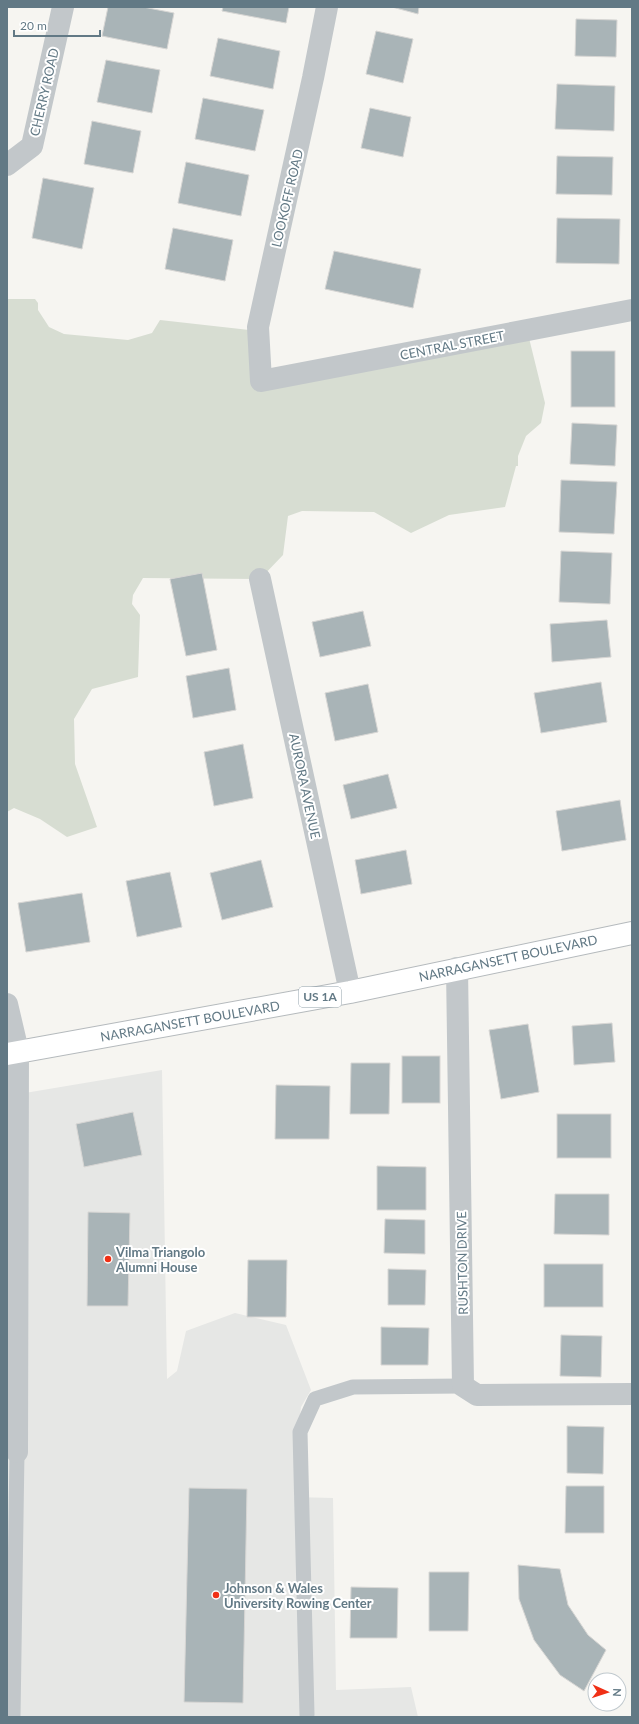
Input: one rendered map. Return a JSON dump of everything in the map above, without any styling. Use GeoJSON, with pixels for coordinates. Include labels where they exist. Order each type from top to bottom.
{"type":"FeatureCollection","features":[{"type":"Feature","properties":{"kind":"main road","name":"NARRAGANSETT BOULEVARD"},"geometry":{"type":"LineString","coordinates":[[12,1053],[350,992],[458,968],[632,933]]}},
{"type":"Feature","properties":{"kind":"street","name":"CHERRY ROAD"},"geometry":{"type":"LineString","coordinates":[[7,165],[32,146],[63,7]]}},
{"type":"Feature","properties":{"kind":"street","name":"LOOKOFF ROAD"},"geometry":{"type":"LineString","coordinates":[[271,379],[261,381],[258,327],[313,78],[327,7]]}},
{"type":"Feature","properties":{"kind":"street","name":"CENTRAL STREET"},"geometry":{"type":"LineString","coordinates":[[271,379],[632,310]]}},
{"type":"Feature","properties":{"kind":"street","name":"AURORA AVENUE"},"geometry":{"type":"LineString","coordinates":[[260,579],[350,992]]}},
{"type":"Feature","properties":{"kind":"street","name":"RUSHTON DRIVE"},"geometry":{"type":"LineString","coordinates":[[458,968],[464,1386]]}},
{"type":"Feature","properties":{"kind":"street"},"geometry":{"type":"LineString","coordinates":[[7,1004],[12,1053],[17,1452]]}},
{"type":"Feature","properties":{"kind":"street"},"geometry":{"type":"LineString","coordinates":[[464,1386],[477,1395],[632,1394]]}},
{"type":"Feature","properties":{"kind":"lane"},"geometry":{"type":"LineString","coordinates":[[305,1716],[300,1432],[315,1399],[353,1387],[464,1386]]}},
{"type":"Feature","properties":{"kind":"lane"},"geometry":{"type":"LineString","coordinates":[[13,1717],[17,1452]]}},
{"type":"Feature","properties":{"kind":"shaded area"},"geometry":{"type":"Polygon","coordinates":[[[7,299],[35,299],[38,303],[38,310],[49,327],[64,334],[128,340],[152,333],[160,320],[258,331],[261,381],[529,338],[545,403],[541,423],[526,436],[518,456],[518,466],[516,466],[505,507],[449,515],[411,533],[374,512],[302,511],[288,516],[283,555],[260,579],[143,578],[133,595],[132,604],[140,615],[138,677],[92,689],[74,719],[75,764],[97,827],[67,837],[40,819],[14,808],[7,812],[7,299]]]}},
{"type":"Feature","properties":{"kind":"shaded area"},"geometry":{"type":"Polygon","coordinates":[[[162,1070],[167,1379],[177,1371],[186,1331],[235,1313],[286,1325],[311,1390],[301,1407],[295,1455],[294,1497],[333,1498],[336,1690],[411,1687],[418,1717],[7,1717],[7,1096],[162,1070]]]}},
{"type":"Feature","properties":{"kind":"building"},"geometry":{"type":"Polygon","coordinates":[[[108,7],[143,7],[174,13],[167,49],[102,36],[108,7]]]}},
{"type":"Feature","properties":{"kind":"building"},"geometry":{"type":"Polygon","coordinates":[[[223,7],[289,7],[286,23],[222,11],[223,7]]]}},
{"type":"Feature","properties":{"kind":"building"},"geometry":{"type":"Polygon","coordinates":[[[392,7],[419,7],[418,14],[392,7]]]}},
{"type":"Feature","properties":{"kind":"building"},"geometry":{"type":"Polygon","coordinates":[[[576,19],[617,20],[616,57],[575,56],[576,19]]]}},
{"type":"Feature","properties":{"kind":"building"},"geometry":{"type":"Polygon","coordinates":[[[376,31],[413,39],[403,83],[366,74],[376,31]]]}},
{"type":"Feature","properties":{"kind":"building"},"geometry":{"type":"Polygon","coordinates":[[[218,38],[280,51],[273,89],[210,76],[218,38]]]}},
{"type":"Feature","properties":{"kind":"building"},"geometry":{"type":"Polygon","coordinates":[[[106,60],[160,70],[152,113],[97,102],[106,60]]]}},
{"type":"Feature","properties":{"kind":"building"},"geometry":{"type":"Polygon","coordinates":[[[557,84],[615,86],[614,131],[555,129],[557,84]]]}},
{"type":"Feature","properties":{"kind":"building"},"geometry":{"type":"Polygon","coordinates":[[[203,98],[264,110],[255,151],[195,139],[203,98]]]}},
{"type":"Feature","properties":{"kind":"building"},"geometry":{"type":"Polygon","coordinates":[[[370,108],[411,117],[403,157],[361,148],[370,108]]]}},
{"type":"Feature","properties":{"kind":"building"},"geometry":{"type":"Polygon","coordinates":[[[92,121],[141,131],[133,173],[84,164],[92,121]]]}},
{"type":"Feature","properties":{"kind":"building"},"geometry":{"type":"Polygon","coordinates":[[[557,156],[613,157],[612,195],[556,194],[557,156]]]}},
{"type":"Feature","properties":{"kind":"building"},"geometry":{"type":"Polygon","coordinates":[[[186,162],[249,175],[241,216],[178,203],[186,162]]]}},
{"type":"Feature","properties":{"kind":"building"},"geometry":{"type":"Polygon","coordinates":[[[43,178],[94,188],[82,249],[32,238],[43,178]]]}},
{"type":"Feature","properties":{"kind":"building"},"geometry":{"type":"Polygon","coordinates":[[[557,218],[620,219],[619,264],[556,263],[557,218]]]}},
{"type":"Feature","properties":{"kind":"building"},"geometry":{"type":"Polygon","coordinates":[[[173,228],[233,240],[225,281],[165,269],[173,228]]]}},
{"type":"Feature","properties":{"kind":"building"},"geometry":{"type":"Polygon","coordinates":[[[334,251],[421,269],[413,308],[325,289],[334,251]]]}},
{"type":"Feature","properties":{"kind":"building"},"geometry":{"type":"Polygon","coordinates":[[[571,351],[615,351],[615,407],[571,407],[571,351]]]}},
{"type":"Feature","properties":{"kind":"building"},"geometry":{"type":"Polygon","coordinates":[[[572,423],[617,425],[615,466],[570,464],[572,423]]]}},
{"type":"Feature","properties":{"kind":"building"},"geometry":{"type":"Polygon","coordinates":[[[561,480],[617,482],[614,534],[559,532],[561,480]]]}},
{"type":"Feature","properties":{"kind":"building"},"geometry":{"type":"Polygon","coordinates":[[[561,551],[612,553],[610,604],[559,602],[561,551]]]}},
{"type":"Feature","properties":{"kind":"building"},"geometry":{"type":"Polygon","coordinates":[[[202,573],[217,650],[186,656],[170,579],[202,573]]]}},
{"type":"Feature","properties":{"kind":"building"},"geometry":{"type":"Polygon","coordinates":[[[363,611],[371,646],[320,657],[312,622],[363,611]]]}},
{"type":"Feature","properties":{"kind":"building"},"geometry":{"type":"Polygon","coordinates":[[[607,620],[611,657],[552,662],[550,624],[607,620]]]}},
{"type":"Feature","properties":{"kind":"building"},"geometry":{"type":"Polygon","coordinates":[[[229,668],[236,710],[193,718],[186,676],[229,668]]]}},
{"type":"Feature","properties":{"kind":"building"},"geometry":{"type":"Polygon","coordinates":[[[601,682],[607,722],[541,733],[534,693],[601,682]]]}},
{"type":"Feature","properties":{"kind":"building"},"geometry":{"type":"Polygon","coordinates":[[[368,684],[378,732],[335,741],[325,693],[368,684]]]}},
{"type":"Feature","properties":{"kind":"building"},"geometry":{"type":"Polygon","coordinates":[[[243,744],[253,798],[214,806],[204,752],[243,744]]]}},
{"type":"Feature","properties":{"kind":"building"},"geometry":{"type":"Polygon","coordinates":[[[388,774],[397,808],[351,819],[343,785],[388,774]]]}},
{"type":"Feature","properties":{"kind":"building"},"geometry":{"type":"Polygon","coordinates":[[[620,800],[626,840],[562,851],[556,811],[620,800]]]}},
{"type":"Feature","properties":{"kind":"building"},"geometry":{"type":"Polygon","coordinates":[[[406,850],[412,884],[361,894],[355,860],[406,850]]]}},
{"type":"Feature","properties":{"kind":"building"},"geometry":{"type":"Polygon","coordinates":[[[261,860],[273,907],[222,920],[210,873],[261,860]]]}},
{"type":"Feature","properties":{"kind":"building"},"geometry":{"type":"Polygon","coordinates":[[[170,872],[182,927],[137,937],[126,881],[170,872]]]}},
{"type":"Feature","properties":{"kind":"building"},"geometry":{"type":"Polygon","coordinates":[[[82,893],[90,942],[26,952],[18,903],[82,893]]]}},
{"type":"Feature","properties":{"kind":"building"},"geometry":{"type":"Polygon","coordinates":[[[612,1023],[615,1062],[574,1065],[572,1026],[612,1023]]]}},
{"type":"Feature","properties":{"kind":"building"},"geometry":{"type":"Polygon","coordinates":[[[528,1024],[539,1092],[501,1099],[489,1030],[528,1024]]]}},
{"type":"Feature","properties":{"kind":"building"},"geometry":{"type":"Polygon","coordinates":[[[402,1056],[440,1056],[440,1103],[402,1103],[402,1056]]]}},
{"type":"Feature","properties":{"kind":"building"},"geometry":{"type":"Polygon","coordinates":[[[351,1063],[390,1063],[389,1114],[350,1114],[351,1063]]]}},
{"type":"Feature","properties":{"kind":"building"},"geometry":{"type":"Polygon","coordinates":[[[276,1085],[330,1086],[329,1139],[275,1139],[276,1085]]]}},
{"type":"Feature","properties":{"kind":"building"},"geometry":{"type":"Polygon","coordinates":[[[133,1112],[142,1155],[84,1167],[76,1124],[133,1112]]]}},
{"type":"Feature","properties":{"kind":"building"},"geometry":{"type":"Polygon","coordinates":[[[557,1114],[611,1114],[611,1158],[557,1158],[557,1114]]]}},
{"type":"Feature","properties":{"kind":"building"},"geometry":{"type":"Polygon","coordinates":[[[377,1166],[426,1167],[426,1210],[377,1210],[377,1166]]]}},
{"type":"Feature","properties":{"kind":"building"},"geometry":{"type":"Polygon","coordinates":[[[555,1194],[609,1194],[609,1235],[554,1234],[555,1194]]]}},
{"type":"Feature","properties":{"kind":"building","name":"Vilma Triangolo Alumni House"},"geometry":{"type":"Polygon","coordinates":[[[88,1212],[130,1213],[128,1306],[87,1306],[88,1212]]]}},
{"type":"Feature","properties":{"kind":"building"},"geometry":{"type":"Polygon","coordinates":[[[385,1219],[425,1220],[425,1254],[384,1253],[385,1219]]]}},
{"type":"Feature","properties":{"kind":"building"},"geometry":{"type":"Polygon","coordinates":[[[248,1260],[287,1260],[286,1317],[247,1317],[248,1260]]]}},
{"type":"Feature","properties":{"kind":"building"},"geometry":{"type":"Polygon","coordinates":[[[544,1264],[603,1264],[603,1307],[544,1307],[544,1264]]]}},
{"type":"Feature","properties":{"kind":"building"},"geometry":{"type":"Polygon","coordinates":[[[388,1269],[426,1270],[425,1305],[388,1305],[388,1269]]]}},
{"type":"Feature","properties":{"kind":"building"},"geometry":{"type":"Polygon","coordinates":[[[381,1327],[429,1328],[428,1365],[381,1365],[381,1327]]]}},
{"type":"Feature","properties":{"kind":"building"},"geometry":{"type":"Polygon","coordinates":[[[561,1335],[602,1336],[601,1377],[560,1376],[561,1335]]]}},
{"type":"Feature","properties":{"kind":"building"},"geometry":{"type":"Polygon","coordinates":[[[567,1426],[604,1427],[603,1474],[567,1473],[567,1426]]]}},
{"type":"Feature","properties":{"kind":"building"},"geometry":{"type":"Polygon","coordinates":[[[566,1486],[604,1486],[604,1533],[565,1533],[566,1486]]]}},
{"type":"Feature","properties":{"kind":"building","name":"Johnson & Wales University Rowing Center"},"geometry":{"type":"Polygon","coordinates":[[[189,1488],[247,1489],[243,1703],[184,1702],[189,1488]]]}},
{"type":"Feature","properties":{"kind":"building"},"geometry":{"type":"Polygon","coordinates":[[[518,1565],[560,1569],[568,1605],[588,1635],[606,1650],[594,1672],[587,1672],[587,1685],[584,1691],[560,1675],[534,1640],[519,1599],[518,1565]]]}},
{"type":"Feature","properties":{"kind":"building"},"geometry":{"type":"Polygon","coordinates":[[[429,1572],[469,1572],[468,1631],[429,1631],[429,1572]]]}},
{"type":"Feature","properties":{"kind":"building"},"geometry":{"type":"Polygon","coordinates":[[[351,1587],[398,1588],[397,1638],[350,1638],[351,1587]]]}},
{"type":"Feature","properties":{"kind":"place","name":"Vilma Triangolo Alumni House"},"geometry":{"type":"Point","coordinates":[108,1259]}},
{"type":"Feature","properties":{"kind":"place","name":"Johnson & Wales University Rowing Center"},"geometry":{"type":"Point","coordinates":[216,1595]}}]}
